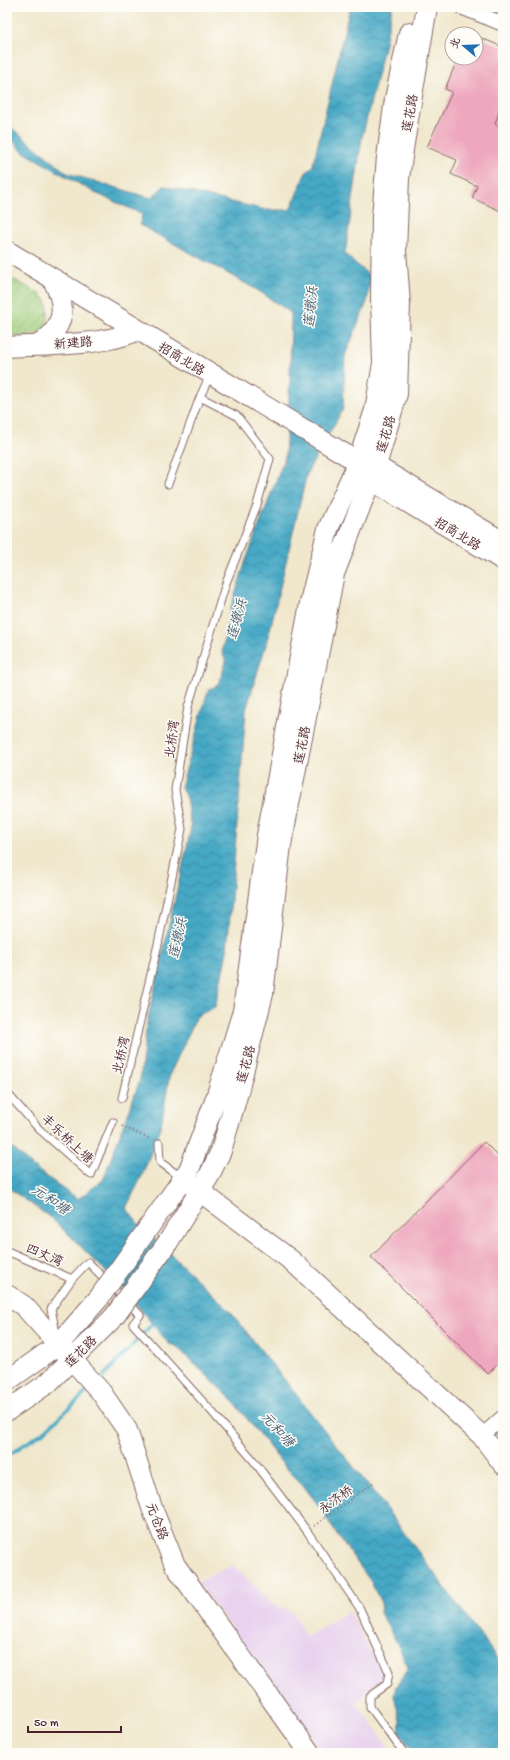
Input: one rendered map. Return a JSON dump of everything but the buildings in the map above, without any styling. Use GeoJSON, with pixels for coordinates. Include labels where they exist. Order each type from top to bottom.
{"type":"FeatureCollection","features":[{"type":"Feature","properties":{"kind":"main road","name":"莲花路"},"geometry":{"type":"LineString","coordinates":[[7,1381],[58,1345],[99,1298],[189,1170],[215,1101],[243,1011],[267,835],[311,598],[328,529],[368,469],[375,410],[383,363],[381,298],[382,217],[385,177],[395,99],[413,7]]}},
{"type":"Feature","properties":{"kind":"main road","name":"莲花路"},"geometry":{"type":"LineString","coordinates":[[7,1411],[48,1383],[72,1361],[114,1317],[168,1242],[200,1191],[221,1151],[262,1001],[281,845],[318,648],[334,574],[368,469],[397,394],[400,303],[396,251],[399,178],[427,7]]}},
{"type":"Feature","properties":{"kind":"main road","name":"招商北路"},"geometry":{"type":"LineString","coordinates":[[7,251],[210,375],[368,469],[503,560]]}},
{"type":"Feature","properties":{"kind":"main road"},"geometry":{"type":"LineString","coordinates":[[38,345],[49,339],[56,329],[62,313],[59,291],[52,279]]}},
{"type":"Feature","properties":{"kind":"main road","name":"新建路"},"geometry":{"type":"LineString","coordinates":[[7,347],[116,338],[138,330]]}},
{"type":"Feature","properties":{"kind":"main road","name":"招商北路"},"geometry":{"type":"LineString","coordinates":[[368,469],[503,542]]}},
{"type":"Feature","properties":{"kind":"main road"},"geometry":{"type":"LineString","coordinates":[[183,1179],[292,1261],[482,1436],[503,1464]]}},
{"type":"Feature","properties":{"kind":"main road","name":"元仓路"},"geometry":{"type":"LineString","coordinates":[[7,1295],[24,1306],[95,1387],[127,1430],[152,1508],[175,1565],[310,1753]]}},
{"type":"Feature","properties":{"kind":"street"},"geometry":{"type":"LineString","coordinates":[[461,7],[503,24]]}},
{"type":"Feature","properties":{"kind":"street"},"geometry":{"type":"LineString","coordinates":[[482,1436],[503,1416]]}},
{"type":"Feature","properties":{"kind":"lane"},"geometry":{"type":"LineString","coordinates":[[168,484],[200,397],[210,375]]}},
{"type":"Feature","properties":{"kind":"lane","name":"北桥湾"},"geometry":{"type":"LineString","coordinates":[[122,1098],[158,944],[182,829],[175,790],[188,707],[226,583],[257,505],[270,459],[237,416],[200,397]]}},
{"type":"Feature","properties":{"kind":"lane","name":"丰乐桥上塘"},"geometry":{"type":"LineString","coordinates":[[7,1093],[38,1129],[91,1175],[113,1122]]}},
{"type":"Feature","properties":{"kind":"lane"},"geometry":{"type":"LineString","coordinates":[[159,1143],[160,1162],[183,1179]]}},
{"type":"Feature","properties":{"kind":"lane","name":"四丈湾"},"geometry":{"type":"LineString","coordinates":[[7,1250],[72,1279],[51,1309],[58,1345]]}},
{"type":"Feature","properties":{"kind":"lane"},"geometry":{"type":"LineString","coordinates":[[72,1279],[88,1262],[140,1315],[133,1324],[253,1460],[307,1531],[359,1607],[389,1672],[387,1684],[370,1696],[370,1707],[404,1753]]}},
{"type":"Feature","properties":{"kind":"path"},"geometry":{"type":"LineString","coordinates":[[113,1122],[159,1143]]}},
{"type":"Feature","properties":{"kind":"path","name":"永济桥"},"geometry":{"type":"LineString","coordinates":[[307,1531],[374,1482]]}},
{"type":"Feature","properties":{"kind":"shaded area"},"geometry":{"type":"Polygon","coordinates":[[[233,1565],[273,1604],[292,1612],[306,1637],[349,1611],[384,1676],[369,1689],[357,1703],[393,1753],[323,1753],[287,1702],[197,1582],[233,1565]]]}},
{"type":"Feature","properties":{"kind":"green space"},"geometry":{"type":"Polygon","coordinates":[[[7,276],[38,293],[45,300],[48,312],[47,323],[44,329],[34,335],[7,336],[7,276]]]}},
{"type":"Feature","properties":{"kind":"water"},"geometry":{"type":"Polygon","coordinates":[[[350,7],[392,7],[386,39],[362,138],[345,254],[371,277],[367,302],[345,356],[343,409],[307,473],[268,638],[246,710],[227,952],[215,1007],[197,1016],[170,1074],[160,1130],[141,1178],[126,1208],[137,1222],[229,1310],[376,1495],[503,1666],[503,1753],[414,1753],[399,1733],[400,1721],[394,1695],[396,1686],[408,1667],[394,1637],[380,1613],[381,1603],[371,1582],[336,1533],[319,1506],[302,1484],[285,1467],[232,1400],[176,1346],[169,1344],[124,1290],[67,1233],[51,1218],[7,1187],[7,1143],[32,1166],[78,1199],[103,1180],[140,1080],[147,1022],[191,828],[186,798],[181,787],[208,690],[218,685],[226,662],[222,652],[228,617],[246,560],[285,457],[290,380],[291,313],[259,291],[140,225],[142,214],[95,193],[22,151],[7,134],[7,122],[13,129],[67,173],[151,198],[164,186],[266,210],[290,210],[305,174],[313,165],[350,7]]]}},
{"type":"Feature","properties":{"kind":"waterway"},"geometry":{"type":"LineString","coordinates":[[99,1381],[155,1321]]}},
{"type":"Feature","properties":{"kind":"waterway"},"geometry":{"type":"LineString","coordinates":[[7,1456],[45,1431],[90,1389]]}},
{"type":"Feature","properties":{"kind":"water label","name":"莲墩浜"},"geometry":{"type":"Point","coordinates":[310,307]}},
{"type":"Feature","properties":{"kind":"water label","name":"莲墩浜"},"geometry":{"type":"Point","coordinates":[236,619]}},
{"type":"Feature","properties":{"kind":"water label","name":"莲墩浜"},"geometry":{"type":"Point","coordinates":[177,938]}},
{"type":"Feature","properties":{"kind":"water label","name":"元和塘"},"geometry":{"type":"Point","coordinates":[51,1199]}},
{"type":"Feature","properties":{"kind":"water label","name":"元和塘"},"geometry":{"type":"Point","coordinates":[278,1429]}}]}
